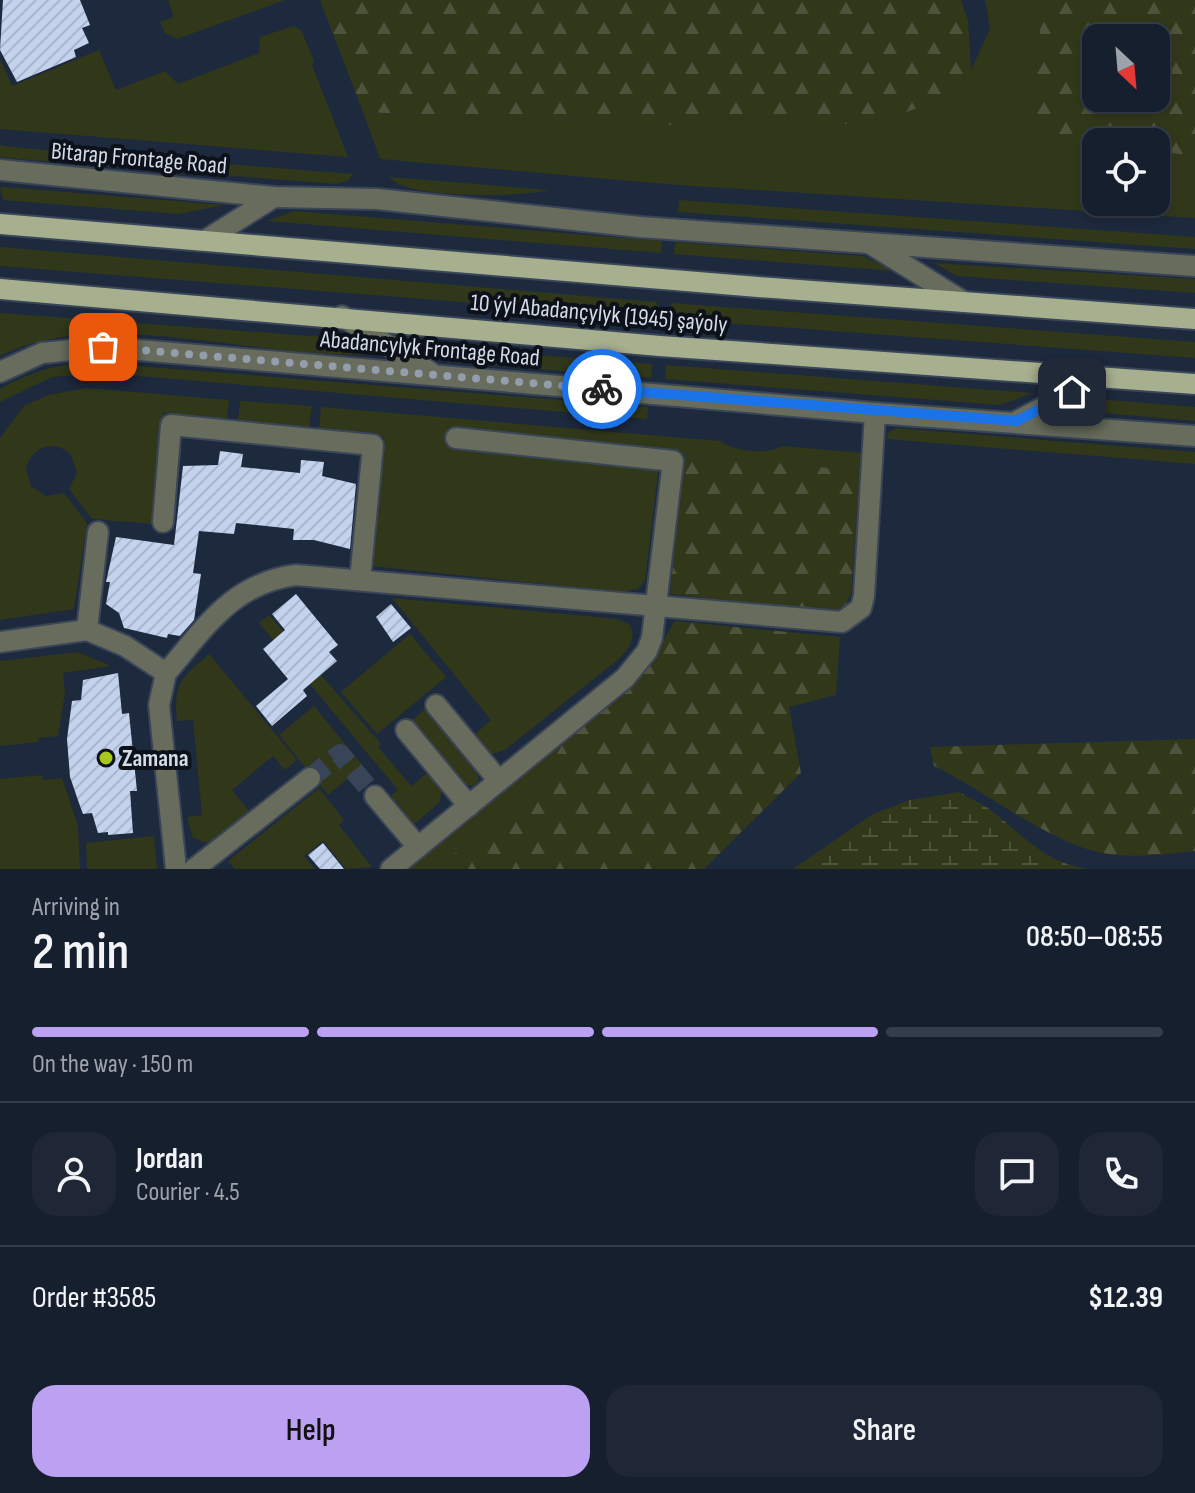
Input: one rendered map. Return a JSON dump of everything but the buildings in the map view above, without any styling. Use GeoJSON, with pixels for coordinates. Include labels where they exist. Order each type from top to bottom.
{"type":"FeatureCollection","features":[{"type":"Feature","properties":{"kind":"main road","name":"10 ýyl Abadançylyk (1945) şaýoly"},"geometry":{"type":"LineString","coordinates":[[0,224],[1195,319]]}},
{"type":"Feature","properties":{"kind":"main road","name":"10 ýyl Abadançylyk (1945) şaýoly"},"geometry":{"type":"LineString","coordinates":[[0,289],[342,316],[660,346],[1195,384]]}},
{"type":"Feature","properties":{"kind":"street","name":"Bitarap Frontage Road"},"geometry":{"type":"LineString","coordinates":[[0,170],[274,197]]}},
{"type":"Feature","properties":{"kind":"street"},"geometry":{"type":"LineString","coordinates":[[206,240],[274,197],[377,199],[640,227],[863,240],[1195,266]]}},
{"type":"Feature","properties":{"kind":"street"},"geometry":{"type":"LineString","coordinates":[[863,240],[964,302]]}},
{"type":"Feature","properties":{"kind":"street"},"geometry":{"type":"LineString","coordinates":[[342,316],[435,374]]}},
{"type":"Feature","properties":{"kind":"street","name":"Abadancylyk Frontage Road"},"geometry":{"type":"LineString","coordinates":[[0,372],[42,353],[103,347],[875,413],[1195,436]]}},
{"type":"Feature","properties":{"kind":"street"},"geometry":{"type":"LineString","coordinates":[[1017,421],[1099,378]]}},
{"type":"Feature","properties":{"kind":"street"},"geometry":{"type":"LineString","coordinates":[[176,869],[159,705],[166,673],[230,600],[263,582],[296,575],[828,623],[853,616],[861,608],[864,596],[875,413]]}},
{"type":"Feature","properties":{"kind":"street"},"geometry":{"type":"LineString","coordinates":[[163,522],[171,425],[373,445],[360,580]]}},
{"type":"Feature","properties":{"kind":"street"},"geometry":{"type":"LineString","coordinates":[[391,869],[637,665],[652,638],[657,606],[673,461],[456,438]]}},
{"type":"Feature","properties":{"kind":"street"},"geometry":{"type":"LineString","coordinates":[[87,630],[98,532]]}},
{"type":"Feature","properties":{"kind":"street"},"geometry":{"type":"LineString","coordinates":[[0,642],[87,630],[125,646],[166,673]]}},
{"type":"Feature","properties":{"kind":"street"},"geometry":{"type":"LineString","coordinates":[[436,705],[499,781]]}},
{"type":"Feature","properties":{"kind":"street"},"geometry":{"type":"LineString","coordinates":[[406,730],[469,806]]}},
{"type":"Feature","properties":{"kind":"street"},"geometry":{"type":"LineString","coordinates":[[194,869],[310,778]]}},
{"type":"Feature","properties":{"kind":"street"},"geometry":{"type":"LineString","coordinates":[[375,796],[418,847]]}},
{"type":"Feature","properties":{"kind":"green space"},"geometry":{"type":"Polygon","coordinates":[[[168,0],[285,0],[177,39],[165,33],[160,22],[174,17],[168,0]]]}},
{"type":"Feature","properties":{"kind":"green space"},"geometry":{"type":"Polygon","coordinates":[[[320,0],[961,0],[968,21],[971,70],[950,95],[894,117],[839,125],[797,118],[733,117],[699,126],[363,112],[320,0]]]}},
{"type":"Feature","properties":{"kind":"green space"},"geometry":{"type":"Polygon","coordinates":[[[985,0],[1044,0],[1027,130],[1043,142],[1082,146],[1082,211],[678,185],[380,159],[363,112],[699,126],[733,117],[797,118],[839,125],[894,117],[950,95],[971,70],[990,29],[985,0]]]}},
{"type":"Feature","properties":{"kind":"green space"},"geometry":{"type":"Polygon","coordinates":[[[1044,0],[1195,0],[1195,155],[1170,153],[1170,128],[1082,128],[1082,146],[1043,142],[1027,130],[1044,0]]]}},
{"type":"Feature","properties":{"kind":"green space"},"geometry":{"type":"Polygon","coordinates":[[[294,26],[301,30],[314,61],[312,65],[348,157],[0,129],[0,59],[12,86],[99,50],[116,90],[165,71],[178,84],[259,53],[260,37],[294,26]]]}},
{"type":"Feature","properties":{"kind":"green space"},"geometry":{"type":"Polygon","coordinates":[[[0,145],[354,174],[347,181],[336,184],[19,159],[0,157],[0,145]]]}},
{"type":"Feature","properties":{"kind":"green space"},"geometry":{"type":"Polygon","coordinates":[[[1170,153],[1195,155],[1195,218],[1164,216],[1170,216],[1170,153]]]}},
{"type":"Feature","properties":{"kind":"green space"},"geometry":{"type":"Polygon","coordinates":[[[389,177],[549,190],[491,195],[440,193],[418,190],[389,177]]]}},
{"type":"Feature","properties":{"kind":"green space"},"geometry":{"type":"Polygon","coordinates":[[[0,187],[225,205],[178,214],[3,200],[0,187]]]}},
{"type":"Feature","properties":{"kind":"green space"},"geometry":{"type":"Polygon","coordinates":[[[679,200],[1195,237],[1195,249],[678,212],[679,200]]]}},
{"type":"Feature","properties":{"kind":"green space"},"geometry":{"type":"Polygon","coordinates":[[[294,211],[662,241],[661,253],[267,221],[294,211]]]}},
{"type":"Feature","properties":{"kind":"green space"},"geometry":{"type":"Polygon","coordinates":[[[675,242],[863,256],[895,271],[674,254],[675,242]]]}},
{"type":"Feature","properties":{"kind":"green space"},"geometry":{"type":"Polygon","coordinates":[[[0,247],[657,302],[656,317],[0,266],[0,247]]]}},
{"type":"Feature","properties":{"kind":"green space"},"geometry":{"type":"Polygon","coordinates":[[[934,263],[1195,279],[1195,293],[957,276],[934,263]]]}},
{"type":"Feature","properties":{"kind":"green space"},"geometry":{"type":"Polygon","coordinates":[[[671,303],[1195,342],[1195,358],[670,319],[671,303]]]}},
{"type":"Feature","properties":{"kind":"green space"},"geometry":{"type":"Polygon","coordinates":[[[0,313],[337,338],[355,342],[377,354],[285,350],[185,338],[86,335],[41,341],[0,356],[0,313]]]}},
{"type":"Feature","properties":{"kind":"green space"},"geometry":{"type":"Polygon","coordinates":[[[424,346],[652,364],[651,378],[452,362],[431,355],[424,346]]]}},
{"type":"Feature","properties":{"kind":"green space"},"geometry":{"type":"Polygon","coordinates":[[[86,362],[648,407],[647,419],[103,373],[52,377],[0,402],[0,389],[21,378],[86,362]]]}},
{"type":"Feature","properties":{"kind":"green space"},"geometry":{"type":"Polygon","coordinates":[[[666,365],[1032,393],[1000,405],[665,379],[666,365]]]}},
{"type":"Feature","properties":{"kind":"green space"},"geometry":{"type":"Polygon","coordinates":[[[87,388],[229,400],[227,419],[164,413],[154,524],[92,519],[69,489],[77,473],[71,455],[58,447],[38,450],[26,469],[31,486],[46,496],[64,493],[87,523],[74,609],[0,620],[0,438],[24,406],[48,395],[87,388]]]}},
{"type":"Feature","properties":{"kind":"green space"},"geometry":{"type":"Polygon","coordinates":[[[1110,400],[1195,407],[1195,421],[1067,410],[1084,403],[1110,400]]]}},
{"type":"Feature","properties":{"kind":"green space"},"geometry":{"type":"Polygon","coordinates":[[[240,401],[312,406],[309,428],[238,420],[240,401]]]}},
{"type":"Feature","properties":{"kind":"green space"},"geometry":{"type":"Polygon","coordinates":[[[321,407],[720,441],[751,451],[768,451],[783,446],[862,453],[860,471],[455,432],[659,465],[645,581],[637,589],[621,592],[371,566],[384,437],[319,430],[321,407]]]}},
{"type":"Feature","properties":{"kind":"green space"},"geometry":{"type":"Polygon","coordinates":[[[896,428],[1195,452],[1195,464],[886,439],[889,432],[896,428]]]}},
{"type":"Feature","properties":{"kind":"green space"},"geometry":{"type":"Polygon","coordinates":[[[684,454],[860,471],[851,594],[844,608],[830,612],[670,594],[684,454]]]}},
{"type":"Feature","properties":{"kind":"green space"},"geometry":{"type":"Polygon","coordinates":[[[392,598],[618,619],[630,625],[633,636],[627,650],[615,662],[505,750],[492,754],[474,735],[491,720],[392,598]]]}},
{"type":"Feature","properties":{"kind":"green space"},"geometry":{"type":"Polygon","coordinates":[[[269,615],[381,744],[378,747],[411,786],[427,773],[442,791],[439,803],[414,824],[391,796],[398,790],[259,623],[269,615]]]}},
{"type":"Feature","properties":{"kind":"green space"},"geometry":{"type":"Polygon","coordinates":[[[675,621],[840,637],[836,695],[789,707],[801,773],[704,869],[433,869],[488,830],[543,778],[565,740],[644,672],[675,621]]]}},
{"type":"Feature","properties":{"kind":"green space"},"geometry":{"type":"Polygon","coordinates":[[[410,634],[446,677],[377,734],[341,692],[410,634]]]}},
{"type":"Feature","properties":{"kind":"green space"},"geometry":{"type":"Polygon","coordinates":[[[78,652],[111,666],[63,673],[65,693],[58,736],[39,738],[38,742],[0,746],[0,661],[78,652]]]}},
{"type":"Feature","properties":{"kind":"green space"},"geometry":{"type":"Polygon","coordinates":[[[209,654],[297,760],[285,770],[273,756],[232,790],[250,812],[218,839],[206,843],[193,838],[187,817],[202,815],[193,720],[177,721],[176,708],[181,682],[209,654]]]}},
{"type":"Feature","properties":{"kind":"green space"},"geometry":{"type":"Polygon","coordinates":[[[314,706],[363,766],[328,795],[279,735],[314,706]]]}},
{"type":"Feature","properties":{"kind":"green space"},"geometry":{"type":"Polygon","coordinates":[[[425,709],[476,771],[479,780],[473,786],[462,783],[410,722],[425,709]]]}},
{"type":"Feature","properties":{"kind":"green space"},"geometry":{"type":"Polygon","coordinates":[[[1195,739],[1195,851],[1141,856],[1109,854],[1066,841],[934,766],[930,747],[1195,739]]]}},
{"type":"Feature","properties":{"kind":"green space"},"geometry":{"type":"Polygon","coordinates":[[[565,740],[543,778],[488,830],[433,869],[407,869],[565,740]]]}},
{"type":"Feature","properties":{"kind":"green space"},"geometry":{"type":"Polygon","coordinates":[[[42,775],[43,780],[62,778],[78,826],[80,869],[0,869],[0,779],[42,775]]]}},
{"type":"Feature","properties":{"kind":"green space"},"geometry":{"type":"Polygon","coordinates":[[[319,788],[344,820],[339,825],[372,867],[346,869],[323,841],[304,856],[315,869],[235,869],[228,861],[319,788]]]}},
{"type":"Feature","properties":{"kind":"green space"},"geometry":{"type":"Polygon","coordinates":[[[959,792],[988,808],[1051,856],[1076,867],[1090,869],[793,869],[873,814],[910,800],[959,792]]]}},
{"type":"Feature","properties":{"kind":"green space"},"geometry":{"type":"Polygon","coordinates":[[[154,836],[157,869],[87,869],[86,843],[154,836]]]}},
{"type":"Feature","properties":{"kind":"tunnel"},"geometry":{"type":"LineString","coordinates":[[310,778],[340,754],[375,796]]}},
{"type":"Feature","properties":{"kind":"way so far"},"geometry":{"type":"LineString","coordinates":[[103,347],[602,389]]}},
{"type":"Feature","properties":{"kind":"place","name":"Zamana"},"geometry":{"type":"Point","coordinates":[106,758]}},
{"type":"Feature","properties":{"kind":"route"},"geometry":{"type":"LineString","coordinates":[[602,389],[875,413],[1017,421],[1072,392]]}}]}
